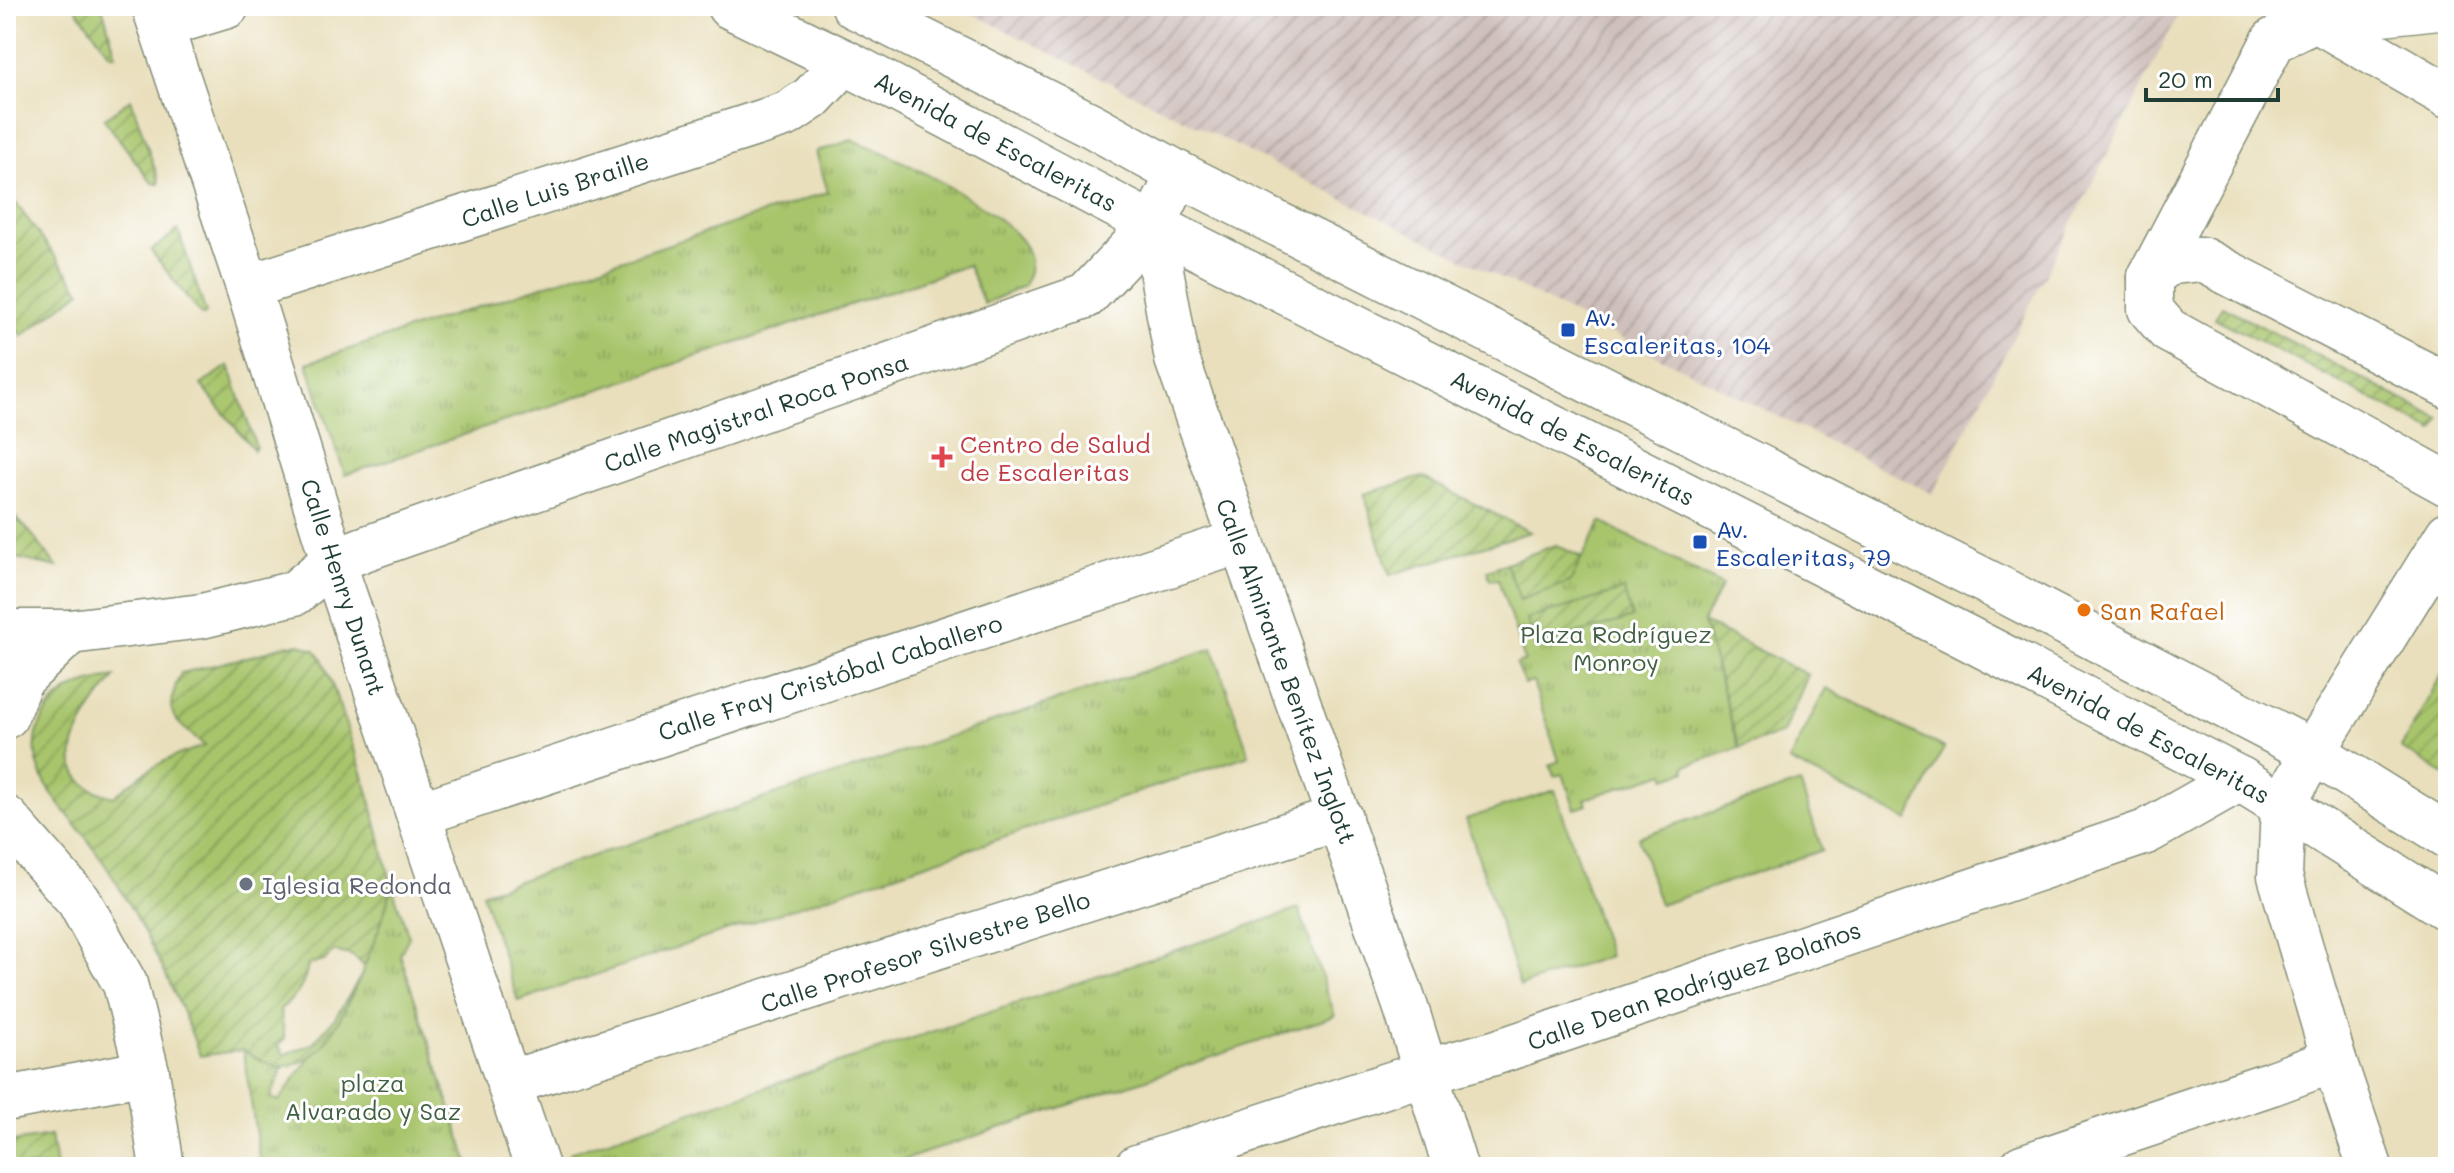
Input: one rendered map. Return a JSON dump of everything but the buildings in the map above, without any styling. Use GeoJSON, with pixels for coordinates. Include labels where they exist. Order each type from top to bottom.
{"type":"FeatureCollection","features":[{"type":"Feature","properties":{"kind":"street"},"geometry":{"type":"LineString","coordinates":[[157,16],[227,6]]}},
{"type":"Feature","properties":{"kind":"street","name":"Avenida de Escaleritas"},"geometry":{"type":"LineString","coordinates":[[729,6],[845,62],[1153,225],[2240,779],[2448,909]]}},
{"type":"Feature","properties":{"kind":"street"},"geometry":{"type":"LineString","coordinates":[[854,6],[1093,126],[1179,174],[1989,583],[2313,752],[2448,836]]}},
{"type":"Feature","properties":{"kind":"street"},"geometry":{"type":"LineString","coordinates":[[2448,6],[2316,20],[2274,40],[2150,277],[2150,309],[2168,330],[2448,484]]}},
{"type":"Feature","properties":{"kind":"street","name":"Calle Henry Dunant"},"geometry":{"type":"LineString","coordinates":[[157,16],[248,287],[333,561],[537,1167]]}},
{"type":"Feature","properties":{"kind":"street"},"geometry":{"type":"LineString","coordinates":[[2316,20],[2448,96]]}},
{"type":"Feature","properties":{"kind":"street","name":"Calle Luis Braille"},"geometry":{"type":"LineString","coordinates":[[248,287],[787,114],[811,98],[845,62]]}},
{"type":"Feature","properties":{"kind":"street"},"geometry":{"type":"LineString","coordinates":[[1153,225],[1179,174]]}},
{"type":"Feature","properties":{"kind":"street","name":"Calle Almirante Benítez Inglott"},"geometry":{"type":"LineString","coordinates":[[1153,225],[1177,359],[1406,1008],[1455,1167]]}},
{"type":"Feature","properties":{"kind":"street","name":"Calle Magistral Roca Ponsa"},"geometry":{"type":"LineString","coordinates":[[333,561],[1086,296],[1153,225]]}},
{"type":"Feature","properties":{"kind":"street"},"geometry":{"type":"LineString","coordinates":[[2150,277],[2170,262],[2201,259],[2448,386]]}},
{"type":"Feature","properties":{"kind":"street"},"geometry":{"type":"LineString","coordinates":[[2370,1167],[2334,1060],[2280,876],[2283,805],[2448,534]]}},
{"type":"Feature","properties":{"kind":"street","name":"Calle Fray Cristóbal Caballero"},"geometry":{"type":"LineString","coordinates":[[419,814],[1241,541]]}},
{"type":"Feature","properties":{"kind":"street"},"geometry":{"type":"LineString","coordinates":[[6,632],[70,632],[202,616],[295,593],[333,561]]}},
{"type":"Feature","properties":{"kind":"street"},"geometry":{"type":"LineString","coordinates":[[6,610],[70,632]]}},
{"type":"Feature","properties":{"kind":"street"},"geometry":{"type":"LineString","coordinates":[[6,716],[20,680],[70,632]]}},
{"type":"Feature","properties":{"kind":"street","name":"Calle Dean Rodríguez Bolaños"},"geometry":{"type":"LineString","coordinates":[[1137,1167],[1509,1048],[2146,832],[2240,779]]}},
{"type":"Feature","properties":{"kind":"street"},"geometry":{"type":"LineString","coordinates":[[6,784],[9,823],[79,901],[125,984],[147,1072],[162,1167]]}},
{"type":"Feature","properties":{"kind":"street","name":"Calle Profesor Silvestre Bello"},"geometry":{"type":"LineString","coordinates":[[509,1083],[1340,818]]}},
{"type":"Feature","properties":{"kind":"street"},"geometry":{"type":"LineString","coordinates":[[2022,1167],[2334,1060]]}},
{"type":"Feature","properties":{"kind":"street"},"geometry":{"type":"LineString","coordinates":[[6,1099],[147,1072]]}},
{"type":"Feature","properties":{"kind":"shaded area"},"geometry":{"type":"Polygon","coordinates":[[[957,6],[2183,6],[1933,494],[957,6]]]}},
{"type":"Feature","properties":{"kind":"green space"},"geometry":{"type":"Polygon","coordinates":[[[74,6],[102,6],[116,55],[110,54],[74,6]]]}},
{"type":"Feature","properties":{"kind":"green space"},"geometry":{"type":"Polygon","coordinates":[[[131,99],[159,184],[152,183],[104,119],[131,99]]]}},
{"type":"Feature","properties":{"kind":"green space"},"geometry":{"type":"Polygon","coordinates":[[[852,140],[894,157],[948,186],[998,219],[1016,235],[1029,255],[1029,272],[1024,286],[984,304],[968,265],[345,475],[307,363],[828,192],[816,152],[852,140]]]}},
{"type":"Feature","properties":{"kind":"green space"},"geometry":{"type":"Polygon","coordinates":[[[6,190],[81,291],[22,336],[6,314],[6,190]]]}},
{"type":"Feature","properties":{"kind":"green space"},"geometry":{"type":"Polygon","coordinates":[[[178,230],[206,313],[204,316],[151,251],[178,230]]]}},
{"type":"Feature","properties":{"kind":"green space"},"geometry":{"type":"Polygon","coordinates":[[[2222,306],[2440,419],[2434,431],[2215,318],[2222,306]]]}},
{"type":"Feature","properties":{"kind":"green space"},"geometry":{"type":"Polygon","coordinates":[[[229,365],[256,447],[254,450],[201,385],[229,365]]]}},
{"type":"Feature","properties":{"kind":"green space"},"geometry":{"type":"Polygon","coordinates":[[[1422,477],[1530,532],[1390,575],[1364,494],[1422,477]]]}},
{"type":"Feature","properties":{"kind":"green space"},"geometry":{"type":"Polygon","coordinates":[[[6,508],[30,532],[57,567],[6,556],[6,508]]]}},
{"type":"Feature","properties":{"kind":"green space","name":"Plaza Rodríguez Monroy"},"geometry":{"type":"Polygon","coordinates":[[[1601,522],[1722,585],[1703,622],[1739,748],[1685,766],[1686,771],[1667,778],[1665,773],[1585,799],[1587,805],[1575,809],[1563,774],[1554,776],[1550,765],[1559,761],[1533,682],[1524,684],[1516,664],[1525,661],[1498,579],[1490,580],[1487,570],[1556,545],[1582,558],[1601,522]]]}},
{"type":"Feature","properties":{"kind":"green space"},"geometry":{"type":"Polygon","coordinates":[[[1556,545],[1582,558],[1570,582],[1520,600],[1506,563],[1556,545]]]}},
{"type":"Feature","properties":{"kind":"green space"},"geometry":{"type":"Polygon","coordinates":[[[1624,590],[1632,618],[1536,646],[1527,619],[1624,590]]]}},
{"type":"Feature","properties":{"kind":"green space"},"geometry":{"type":"Polygon","coordinates":[[[1703,622],[1808,675],[1783,733],[1739,748],[1703,622]]]}},
{"type":"Feature","properties":{"kind":"green space"},"geometry":{"type":"Polygon","coordinates":[[[301,644],[315,650],[331,681],[368,790],[392,886],[364,967],[353,956],[334,951],[324,961],[308,965],[299,990],[280,1009],[285,1039],[278,1045],[284,1055],[312,1044],[335,1018],[360,978],[340,1019],[322,1046],[311,1056],[299,1063],[278,1066],[243,1050],[200,1056],[166,974],[120,888],[44,780],[35,750],[37,733],[50,706],[66,692],[115,677],[81,726],[74,744],[73,760],[77,775],[91,788],[114,797],[156,766],[205,746],[174,716],[172,699],[181,673],[282,646],[301,644]]]}},
{"type":"Feature","properties":{"kind":"green space"},"geometry":{"type":"Polygon","coordinates":[[[1213,648],[1249,755],[518,1001],[482,893],[1213,648]]]}},
{"type":"Feature","properties":{"kind":"green space"},"geometry":{"type":"Polygon","coordinates":[[[2442,674],[2448,678],[2448,777],[2401,748],[2442,674]]]}},
{"type":"Feature","properties":{"kind":"green space"},"geometry":{"type":"Polygon","coordinates":[[[1826,688],[1944,748],[1908,821],[1789,761],[1826,688]]]}},
{"type":"Feature","properties":{"kind":"green space"},"geometry":{"type":"Polygon","coordinates":[[[1800,783],[1822,850],[1660,905],[1638,837],[1800,783]]]}},
{"type":"Feature","properties":{"kind":"green space"},"geometry":{"type":"Polygon","coordinates":[[[1555,790],[1609,956],[1520,986],[1466,819],[1555,790]]]}},
{"type":"Feature","properties":{"kind":"green space","name":"plaza Alvarado y Saz"},"geometry":{"type":"Polygon","coordinates":[[[392,886],[409,937],[400,954],[470,1167],[261,1167],[243,1050],[262,1061],[283,1067],[270,1098],[279,1101],[310,1057],[322,1046],[360,978],[392,886]]]}},
{"type":"Feature","properties":{"kind":"green space"},"geometry":{"type":"Polygon","coordinates":[[[1299,909],[1335,1016],[883,1167],[574,1167],[569,1153],[1299,909]]]}},
{"type":"Feature","properties":{"kind":"green space"},"geometry":{"type":"Polygon","coordinates":[[[51,1136],[56,1167],[6,1167],[6,1143],[51,1136]]]}},
{"type":"Feature","properties":{"kind":"place","name":"Av. Escaleritas, 104"},"geometry":{"type":"Point","coordinates":[1568,330]}},
{"type":"Feature","properties":{"kind":"place","name":"Centro de Salud de Escaleritas"},"geometry":{"type":"Point","coordinates":[942,457]}},
{"type":"Feature","properties":{"kind":"place","name":"Av. Escaleritas, 79"},"geometry":{"type":"Point","coordinates":[1700,542]}},
{"type":"Feature","properties":{"kind":"place","name":"San Rafael"},"geometry":{"type":"Point","coordinates":[2084,610]}},
{"type":"Feature","properties":{"kind":"place","name":"Iglesia Redonda"},"geometry":{"type":"Point","coordinates":[246,884]}}]}
